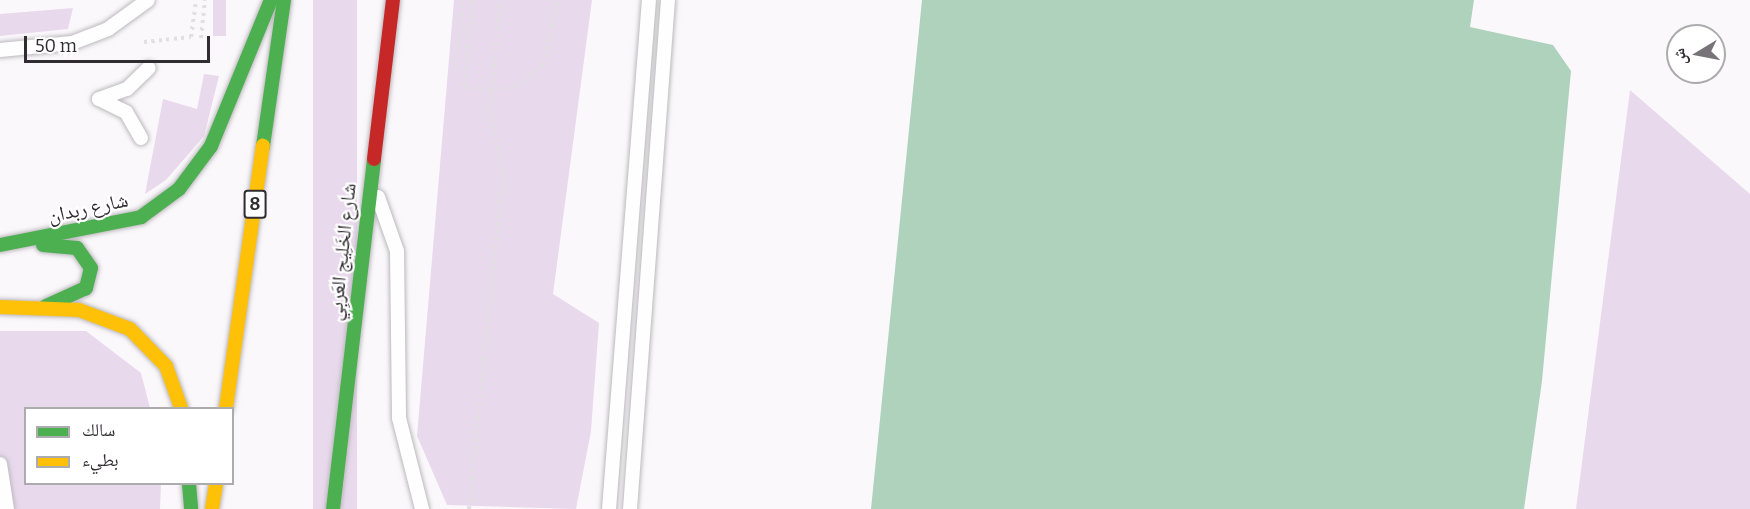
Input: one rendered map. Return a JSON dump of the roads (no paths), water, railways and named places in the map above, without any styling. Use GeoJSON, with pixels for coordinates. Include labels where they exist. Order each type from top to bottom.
{"type":"FeatureCollection","features":[{"type":"Feature","properties":{"kind":"main road","name":"شارع ربدان"},"geometry":{"type":"LineString","coordinates":[[2,245],[141,217],[180,189],[211,146],[272,0]]}},
{"type":"Feature","properties":{"kind":"main road","name":"8"},"geometry":{"type":"LineString","coordinates":[[226,407],[284,0]]}},
{"type":"Feature","properties":{"kind":"main road","name":"شارع الخَلِيج العَربِي"},"geometry":{"type":"LineString","coordinates":[[333,509],[369,179],[393,0]]}},
{"type":"Feature","properties":{"kind":"main road"},"geometry":{"type":"LineString","coordinates":[[2,245],[65,244],[89,260],[86,288],[46,306]]}},
{"type":"Feature","properties":{"kind":"main road"},"geometry":{"type":"LineString","coordinates":[[0,307],[46,306],[105,316],[130,328],[166,366],[181,407]]}},
{"type":"Feature","properties":{"kind":"main road"},"geometry":{"type":"LineString","coordinates":[[189,485],[191,509]]}},
{"type":"Feature","properties":{"kind":"main road"},"geometry":{"type":"LineString","coordinates":[[212,509],[216,485]]}},
{"type":"Feature","properties":{"kind":"lane"},"geometry":{"type":"LineString","coordinates":[[0,50],[72,43],[108,28],[148,0]]}},
{"type":"Feature","properties":{"kind":"lane"},"geometry":{"type":"LineString","coordinates":[[609,509],[649,0]]}},
{"type":"Feature","properties":{"kind":"lane"},"geometry":{"type":"LineString","coordinates":[[630,509],[668,0]]}},
{"type":"Feature","properties":{"kind":"lane"},"geometry":{"type":"LineString","coordinates":[[141,138],[126,112],[99,99],[127,89],[148,68]]}},
{"type":"Feature","properties":{"kind":"lane"},"geometry":{"type":"LineString","coordinates":[[369,179],[397,251],[399,417],[422,509]]}},
{"type":"Feature","properties":{"kind":"lane"},"geometry":{"type":"LineString","coordinates":[[0,464],[7,509]]}}]}
